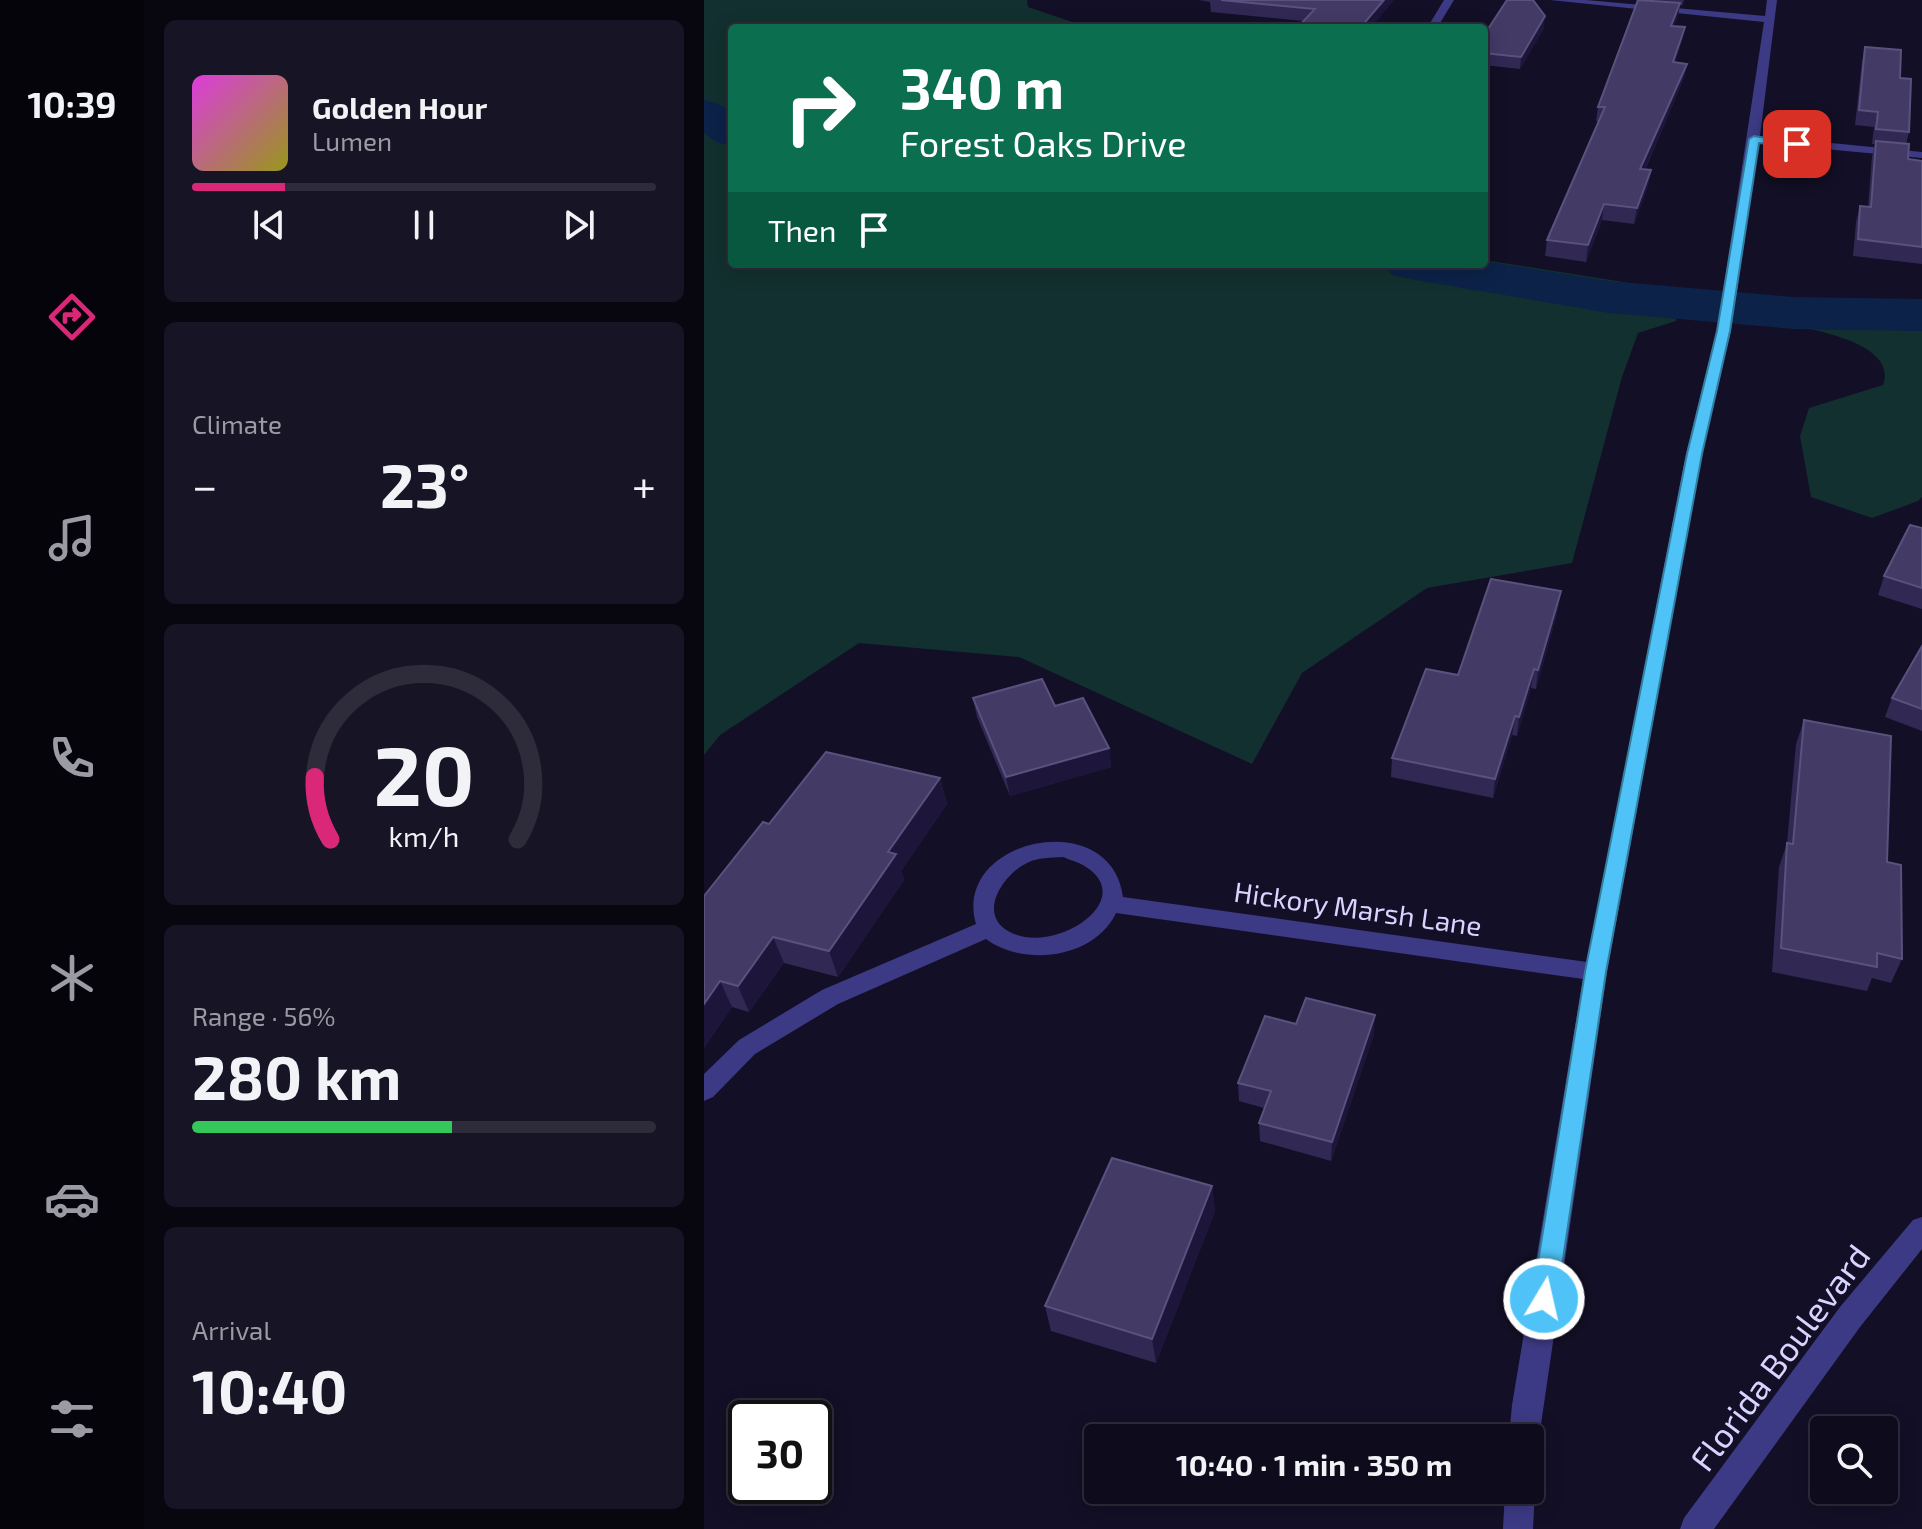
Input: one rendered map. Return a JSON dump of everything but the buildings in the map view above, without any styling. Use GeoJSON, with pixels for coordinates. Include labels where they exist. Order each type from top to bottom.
{"type":"FeatureCollection","features":[{"type":"Feature","properties":{"kind":"street"},"geometry":{"type":"LineString","coordinates":[[1434,24],[1449,0]]}},
{"type":"Feature","properties":{"kind":"street"},"geometry":{"type":"LineString","coordinates":[[1555,0],[1768,19]]}},
{"type":"Feature","properties":{"kind":"street"},"geometry":{"type":"LineString","coordinates":[[1526,1424],[1596,972],[1694,454],[1724,331],[1772,0]]}},
{"type":"Feature","properties":{"kind":"street"},"geometry":{"type":"LineString","coordinates":[[1754,139],[1922,155]]}},
{"type":"Feature","properties":{"kind":"street"},"geometry":{"type":"LineString","coordinates":[[1065,849],[1087,855],[1104,867],[1112,885],[1111,904],[1101,923],[1081,938],[1056,947],[1029,948],[1006,941],[989,928],[982,909],[985,890],[997,872],[1017,858],[1040,850],[1065,849]]}},
{"type":"Feature","properties":{"kind":"street","name":"Hickory Marsh Lane"},"geometry":{"type":"LineString","coordinates":[[1111,904],[1596,972]]}},
{"type":"Feature","properties":{"kind":"street"},"geometry":{"type":"LineString","coordinates":[[704,1090],[747,1047],[830,997],[989,928]]}},
{"type":"Feature","properties":{"kind":"street","name":"Florida Boulevard"},"geometry":{"type":"LineString","coordinates":[[1695,1529],[1850,1317],[1922,1229]]}},
{"type":"Feature","properties":{"kind":"street"},"geometry":{"type":"LineString","coordinates":[[1518,1529],[1519,1504]]}},
{"type":"Feature","properties":{"kind":"green space"},"geometry":{"type":"Polygon","coordinates":[[[704,0],[1027,0],[1028,7],[1078,24],[728,24],[728,268],[1488,268],[1488,261],[1681,291],[1676,321],[1638,333],[1622,377],[1572,563],[1427,588],[1302,673],[1252,764],[1019,657],[859,643],[720,735],[704,755],[704,0]]]}},
{"type":"Feature","properties":{"kind":"green space"},"geometry":{"type":"Polygon","coordinates":[[[1769,296],[1839,307],[1871,300],[1922,304],[1922,497],[1918,501],[1872,518],[1811,497],[1800,436],[1809,408],[1883,385],[1884,369],[1876,356],[1860,345],[1818,331],[1763,320],[1769,296]]]}},
{"type":"Feature","properties":{"kind":"waterway"},"geometry":{"type":"LineString","coordinates":[[704,113],[728,130]]}},
{"type":"Feature","properties":{"kind":"waterway"},"geometry":{"type":"LineString","coordinates":[[1434,268],[1609,297],[1793,313],[1922,315]]}},
{"type":"Feature","properties":{"kind":"route"},"geometry":{"type":"LineString","coordinates":[[1544,1299],[1596,972],[1694,454],[1724,331],[1754,139],[1797,144]]}}]}
